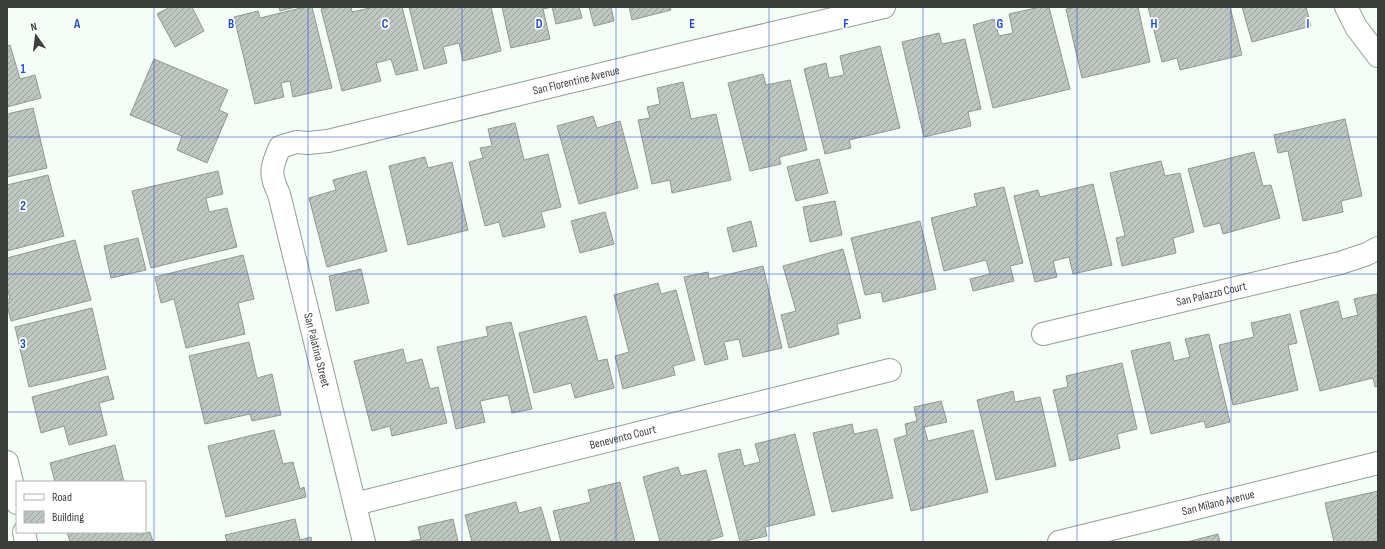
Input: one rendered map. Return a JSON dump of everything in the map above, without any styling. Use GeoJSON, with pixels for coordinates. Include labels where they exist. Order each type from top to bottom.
{"type":"FeatureCollection","features":[{"type":"Feature","properties":{"kind":"street","name":"San Florentine Avenue"},"geometry":{"type":"LineString","coordinates":[[275,158],[280,147],[296,142],[308,143],[328,141],[884,7]]}},
{"type":"Feature","properties":{"kind":"street"},"geometry":{"type":"LineString","coordinates":[[1346,7],[1356,27],[1378,56]]}},
{"type":"Feature","properties":{"kind":"street","name":"San Palatina Street"},"geometry":{"type":"LineString","coordinates":[[275,158],[272,169],[272,180],[279,194],[364,542]]}},
{"type":"Feature","properties":{"kind":"street","name":"San Palazzo Court"},"geometry":{"type":"LineString","coordinates":[[1043,334],[1340,263],[1367,254],[1378,248]]}},
{"type":"Feature","properties":{"kind":"street","name":"Benevento Court"},"geometry":{"type":"LineString","coordinates":[[355,504],[890,370]]}},
{"type":"Feature","properties":{"kind":"street"},"geometry":{"type":"LineString","coordinates":[[7,462],[16,499]]}},
{"type":"Feature","properties":{"kind":"street","name":"San Milano Avenue"},"geometry":{"type":"LineString","coordinates":[[1059,542],[1100,537],[1378,463]]}},
{"type":"Feature","properties":{"kind":"building"},"geometry":{"type":"Polygon","coordinates":[[[170,7],[192,7],[204,31],[175,47],[157,14],[170,7]]]}},
{"type":"Feature","properties":{"kind":"building"},"geometry":{"type":"Polygon","coordinates":[[[279,7],[296,7],[280,11],[279,7]]]}},
{"type":"Feature","properties":{"kind":"building"},"geometry":{"type":"Polygon","coordinates":[[[305,7],[312,7],[332,88],[293,97],[290,81],[281,83],[284,97],[255,104],[234,17],[258,11],[260,18],[305,7]]]}},
{"type":"Feature","properties":{"kind":"building"},"geometry":{"type":"Polygon","coordinates":[[[329,7],[351,7],[352,12],[374,7],[402,7],[418,70],[396,75],[391,59],[376,63],[381,81],[342,91],[321,9],[329,7]]]}},
{"type":"Feature","properties":{"kind":"building"},"geometry":{"type":"Polygon","coordinates":[[[409,7],[491,7],[501,51],[463,61],[459,43],[443,47],[447,63],[424,69],[409,7]]]}},
{"type":"Feature","properties":{"kind":"building"},"geometry":{"type":"Polygon","coordinates":[[[502,7],[552,7],[543,9],[550,39],[511,48],[502,7]]]}},
{"type":"Feature","properties":{"kind":"building"},"geometry":{"type":"Polygon","coordinates":[[[552,7],[579,7],[582,18],[556,24],[552,7]]]}},
{"type":"Feature","properties":{"kind":"building"},"geometry":{"type":"Polygon","coordinates":[[[589,7],[611,7],[614,21],[594,26],[589,7]]]}},
{"type":"Feature","properties":{"kind":"building"},"geometry":{"type":"Polygon","coordinates":[[[629,7],[670,7],[671,10],[632,20],[629,7]]]}},
{"type":"Feature","properties":{"kind":"building"},"geometry":{"type":"Polygon","coordinates":[[[1040,7],[1049,7],[1070,89],[993,108],[973,25],[994,19],[999,36],[1013,33],[1009,14],[1040,7]]]}},
{"type":"Feature","properties":{"kind":"building"},"geometry":{"type":"Polygon","coordinates":[[[1074,7],[1138,7],[1150,62],[1082,78],[1066,9],[1074,7]]]}},
{"type":"Feature","properties":{"kind":"building"},"geometry":{"type":"Polygon","coordinates":[[[1148,7],[1230,7],[1242,55],[1180,70],[1177,58],[1162,62],[1148,7]]]}},
{"type":"Feature","properties":{"kind":"building"},"geometry":{"type":"Polygon","coordinates":[[[1242,7],[1306,7],[1311,26],[1252,42],[1242,7]]]}},
{"type":"Feature","properties":{"kind":"building"},"geometry":{"type":"Polygon","coordinates":[[[939,33],[942,44],[965,39],[981,109],[968,112],[971,126],[924,137],[902,42],[939,33]]]}},
{"type":"Feature","properties":{"kind":"building"},"geometry":{"type":"Polygon","coordinates":[[[10,45],[20,79],[35,75],[41,98],[7,107],[7,46],[10,45]]]}},
{"type":"Feature","properties":{"kind":"building"},"geometry":{"type":"Polygon","coordinates":[[[880,46],[900,128],[849,140],[851,148],[825,154],[804,69],[826,63],[829,78],[844,75],[840,56],[880,46]]]}},
{"type":"Feature","properties":{"kind":"building"},"geometry":{"type":"Polygon","coordinates":[[[154,59],[228,90],[219,110],[228,114],[207,163],[177,150],[182,136],[130,115],[154,59]]]}},
{"type":"Feature","properties":{"kind":"building"},"geometry":{"type":"Polygon","coordinates":[[[763,74],[766,85],[790,80],[807,150],[779,157],[781,164],[750,171],[728,83],[763,74]]]}},
{"type":"Feature","properties":{"kind":"building"},"geometry":{"type":"Polygon","coordinates":[[[683,82],[691,119],[716,114],[731,180],[672,193],[670,180],[652,184],[638,120],[650,118],[647,107],[660,104],[657,88],[683,82]]]}},
{"type":"Feature","properties":{"kind":"building"},"geometry":{"type":"Polygon","coordinates":[[[33,108],[47,168],[7,177],[7,114],[33,108]]]}},
{"type":"Feature","properties":{"kind":"building"},"geometry":{"type":"Polygon","coordinates":[[[593,116],[597,128],[620,121],[638,188],[579,204],[557,126],[593,116]]]}},
{"type":"Feature","properties":{"kind":"building"},"geometry":{"type":"Polygon","coordinates":[[[1345,119],[1362,196],[1341,201],[1343,212],[1303,221],[1288,151],[1278,153],[1274,135],[1345,119]]]}},
{"type":"Feature","properties":{"kind":"building"},"geometry":{"type":"Polygon","coordinates":[[[515,123],[524,160],[548,154],[561,207],[541,212],[545,227],[503,237],[499,222],[485,226],[469,162],[483,158],[480,148],[492,146],[488,129],[515,123]]]}},
{"type":"Feature","properties":{"kind":"building"},"geometry":{"type":"Polygon","coordinates":[[[1254,152],[1263,186],[1271,185],[1280,218],[1223,234],[1220,223],[1204,227],[1188,169],[1254,152]]]}},
{"type":"Feature","properties":{"kind":"building"},"geometry":{"type":"Polygon","coordinates":[[[425,157],[428,168],[452,162],[468,230],[408,245],[389,166],[425,157]]]}},
{"type":"Feature","properties":{"kind":"building"},"geometry":{"type":"Polygon","coordinates":[[[819,159],[828,193],[796,201],[787,167],[819,159]]]}},
{"type":"Feature","properties":{"kind":"building"},"geometry":{"type":"Polygon","coordinates":[[[1161,161],[1165,176],[1180,173],[1194,232],[1173,238],[1176,253],[1122,266],[1116,238],[1125,236],[1110,173],[1161,161]]]}},
{"type":"Feature","properties":{"kind":"building"},"geometry":{"type":"Polygon","coordinates":[[[218,171],[223,194],[206,198],[209,212],[227,208],[237,247],[151,268],[132,191],[218,171]]]}},
{"type":"Feature","properties":{"kind":"building"},"geometry":{"type":"Polygon","coordinates":[[[366,171],[387,251],[327,267],[309,198],[336,190],[333,180],[366,171]]]}},
{"type":"Feature","properties":{"kind":"building"},"geometry":{"type":"Polygon","coordinates":[[[48,175],[64,236],[7,251],[7,185],[48,175]]]}},
{"type":"Feature","properties":{"kind":"building"},"geometry":{"type":"Polygon","coordinates":[[[1093,184],[1112,265],[1073,274],[1069,257],[1053,261],[1057,277],[1035,282],[1014,196],[1038,190],[1040,197],[1093,184]]]}},
{"type":"Feature","properties":{"kind":"building"},"geometry":{"type":"Polygon","coordinates":[[[1004,187],[1023,263],[1010,266],[1014,281],[973,291],[970,279],[990,274],[986,260],[944,271],[931,218],[977,206],[974,194],[1004,187]]]}},
{"type":"Feature","properties":{"kind":"building"},"geometry":{"type":"Polygon","coordinates":[[[835,201],[842,235],[810,242],[803,207],[835,201]]]}},
{"type":"Feature","properties":{"kind":"building"},"geometry":{"type":"Polygon","coordinates":[[[605,212],[614,244],[580,253],[571,221],[605,212]]]}},
{"type":"Feature","properties":{"kind":"building"},"geometry":{"type":"Polygon","coordinates":[[[751,221],[757,246],[733,252],[727,228],[751,221]]]}},
{"type":"Feature","properties":{"kind":"building"},"geometry":{"type":"Polygon","coordinates":[[[920,221],[936,289],[883,302],[881,292],[865,295],[851,238],[920,221]]]}},
{"type":"Feature","properties":{"kind":"building"},"geometry":{"type":"Polygon","coordinates":[[[138,238],[146,270],[111,278],[104,246],[138,238]]]}},
{"type":"Feature","properties":{"kind":"building"},"geometry":{"type":"Polygon","coordinates":[[[75,240],[91,300],[11,321],[7,305],[7,299],[10,299],[7,287],[7,258],[75,240]]]}},
{"type":"Feature","properties":{"kind":"building"},"geometry":{"type":"Polygon","coordinates":[[[843,249],[861,318],[837,324],[839,334],[789,348],[781,315],[796,311],[783,266],[843,249]]]}},
{"type":"Feature","properties":{"kind":"building"},"geometry":{"type":"Polygon","coordinates":[[[243,255],[254,299],[238,303],[245,334],[186,348],[174,299],[161,303],[155,277],[243,255]]]}},
{"type":"Feature","properties":{"kind":"building"},"geometry":{"type":"Polygon","coordinates":[[[763,266],[782,348],[743,357],[739,339],[724,342],[728,359],[705,365],[684,277],[708,272],[709,279],[763,266]]]}},
{"type":"Feature","properties":{"kind":"building"},"geometry":{"type":"Polygon","coordinates":[[[361,269],[369,303],[336,311],[329,276],[361,269]]]}},
{"type":"Feature","properties":{"kind":"building"},"geometry":{"type":"Polygon","coordinates":[[[658,283],[661,294],[676,290],[695,360],[673,366],[675,375],[623,389],[615,356],[629,352],[614,295],[658,283]]]}},
{"type":"Feature","properties":{"kind":"building"},"geometry":{"type":"Polygon","coordinates":[[[1377,294],[1378,386],[1375,387],[1373,378],[1320,391],[1300,311],[1338,301],[1342,319],[1358,315],[1354,299],[1377,294]]]}},
{"type":"Feature","properties":{"kind":"building"},"geometry":{"type":"Polygon","coordinates":[[[92,308],[106,369],[29,387],[15,327],[92,308]]]}},
{"type":"Feature","properties":{"kind":"building"},"geometry":{"type":"Polygon","coordinates":[[[1290,314],[1297,343],[1288,345],[1298,390],[1233,405],[1219,345],[1254,337],[1251,323],[1290,314]]]}},
{"type":"Feature","properties":{"kind":"building"},"geometry":{"type":"Polygon","coordinates":[[[586,316],[598,361],[607,359],[614,388],[575,398],[571,383],[534,393],[519,333],[586,316]]]}},
{"type":"Feature","properties":{"kind":"building"},"geometry":{"type":"Polygon","coordinates":[[[511,322],[532,409],[512,413],[508,395],[480,401],[485,422],[456,429],[437,347],[488,336],[486,327],[511,322]]]}},
{"type":"Feature","properties":{"kind":"building"},"geometry":{"type":"Polygon","coordinates":[[[1209,334],[1230,422],[1206,428],[1204,421],[1151,434],[1131,351],[1170,342],[1174,361],[1190,357],[1185,339],[1209,334]]]}},
{"type":"Feature","properties":{"kind":"building"},"geometry":{"type":"Polygon","coordinates":[[[249,342],[257,378],[272,374],[281,415],[252,421],[250,414],[205,424],[189,356],[249,342]]]}},
{"type":"Feature","properties":{"kind":"building"},"geometry":{"type":"Polygon","coordinates":[[[403,349],[406,363],[422,359],[430,389],[438,387],[447,423],[392,436],[390,426],[372,431],[354,361],[403,349]]]}},
{"type":"Feature","properties":{"kind":"building"},"geometry":{"type":"Polygon","coordinates":[[[1122,363],[1137,429],[1117,434],[1120,448],[1070,461],[1053,390],[1068,387],[1066,376],[1122,363]]]}},
{"type":"Feature","properties":{"kind":"building"},"geometry":{"type":"Polygon","coordinates":[[[108,376],[114,399],[99,403],[107,435],[69,445],[64,426],[41,433],[32,397],[108,376]]]}},
{"type":"Feature","properties":{"kind":"building"},"geometry":{"type":"Polygon","coordinates":[[[1013,391],[1015,402],[1040,397],[1056,466],[996,480],[977,400],[1013,391]]]}},
{"type":"Feature","properties":{"kind":"building"},"geometry":{"type":"Polygon","coordinates":[[[941,401],[947,422],[924,427],[928,441],[973,430],[988,492],[911,511],[894,439],[907,435],[905,424],[917,421],[914,407],[941,401]]]}},
{"type":"Feature","properties":{"kind":"building"},"geometry":{"type":"Polygon","coordinates":[[[852,424],[854,434],[877,429],[893,498],[832,512],[813,433],[852,424]]]}},
{"type":"Feature","properties":{"kind":"building"},"geometry":{"type":"Polygon","coordinates":[[[274,430],[283,464],[293,462],[300,489],[304,487],[306,497],[226,517],[208,446],[274,430]]]}},
{"type":"Feature","properties":{"kind":"building"},"geometry":{"type":"Polygon","coordinates":[[[795,434],[815,515],[765,527],[767,536],[740,542],[718,454],[740,449],[744,466],[760,462],[755,444],[795,434]]]}},
{"type":"Feature","properties":{"kind":"building"},"geometry":{"type":"Polygon","coordinates":[[[115,445],[124,481],[55,481],[50,463],[115,445]]]}},
{"type":"Feature","properties":{"kind":"building"},"geometry":{"type":"Polygon","coordinates":[[[678,467],[681,476],[706,470],[723,536],[707,542],[660,542],[643,477],[678,467]]]}},
{"type":"Feature","properties":{"kind":"building"},"geometry":{"type":"Polygon","coordinates":[[[620,482],[635,542],[561,542],[553,511],[591,502],[588,490],[620,482]]]}},
{"type":"Feature","properties":{"kind":"building"},"geometry":{"type":"Polygon","coordinates":[[[1378,491],[1378,542],[1334,542],[1325,503],[1378,491]]]}},
{"type":"Feature","properties":{"kind":"building"},"geometry":{"type":"Polygon","coordinates":[[[516,502],[519,513],[541,507],[551,542],[472,542],[465,515],[516,502]]]}},
{"type":"Feature","properties":{"kind":"building"},"geometry":{"type":"Polygon","coordinates":[[[295,519],[300,540],[311,537],[312,542],[227,542],[225,535],[295,519]]]}},
{"type":"Feature","properties":{"kind":"building"},"geometry":{"type":"Polygon","coordinates":[[[453,519],[458,542],[406,542],[421,539],[418,527],[453,519]]]}},
{"type":"Feature","properties":{"kind":"building"},"geometry":{"type":"Polygon","coordinates":[[[150,532],[153,542],[70,542],[67,533],[137,533],[138,535],[150,532]]]}},
{"type":"Feature","properties":{"kind":"building"},"geometry":{"type":"Polygon","coordinates":[[[1218,534],[1220,542],[1187,542],[1218,534]]]}}]}
